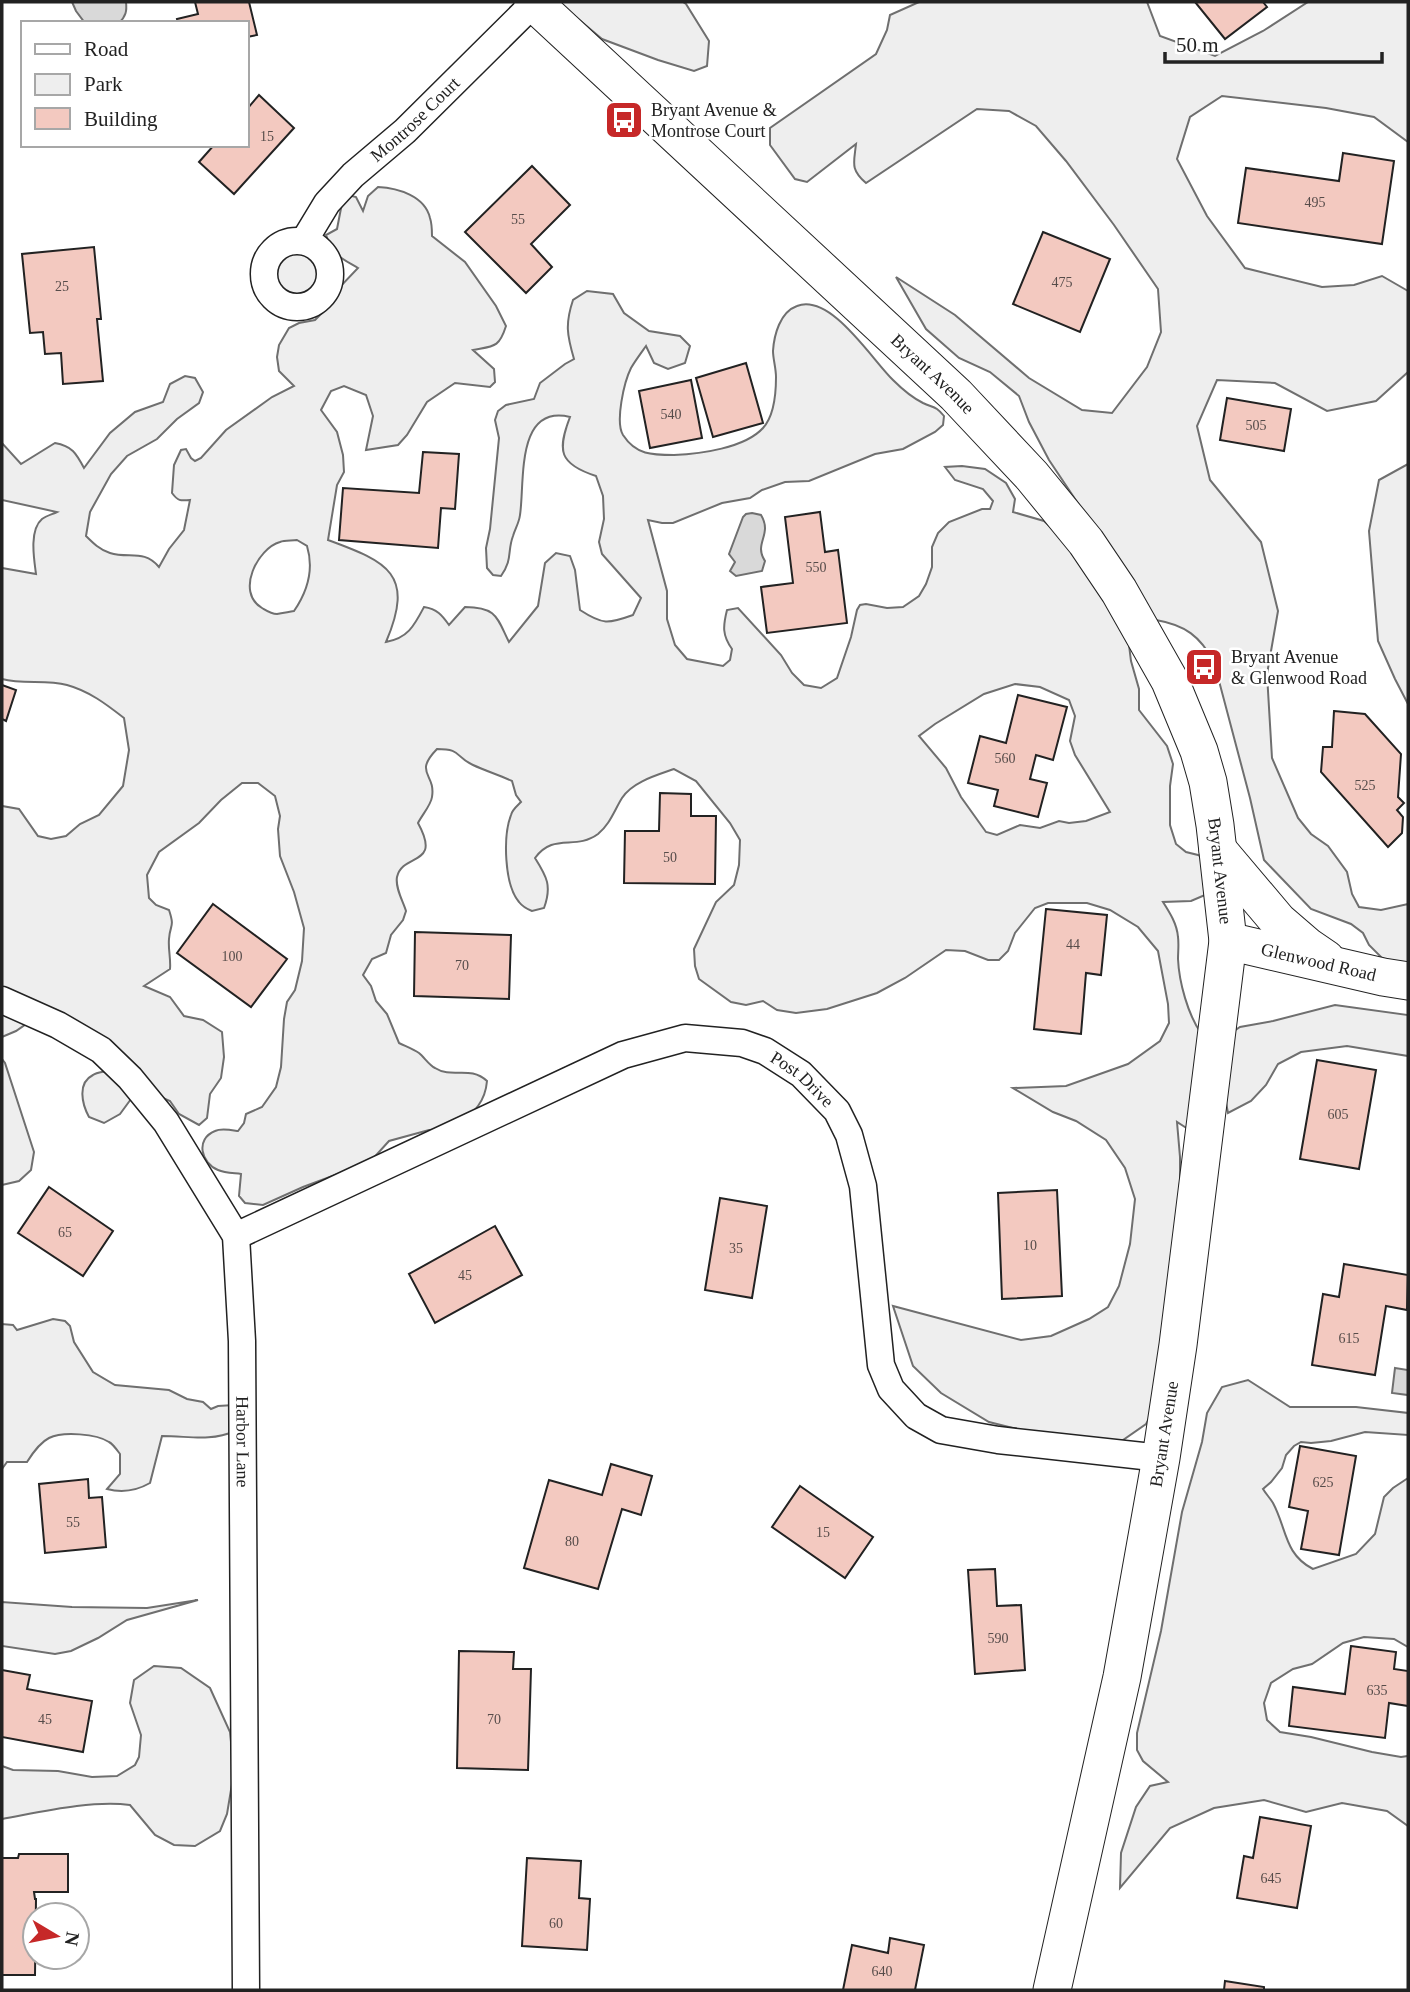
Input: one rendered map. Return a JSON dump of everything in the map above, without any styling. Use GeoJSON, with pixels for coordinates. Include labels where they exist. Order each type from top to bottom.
{"type":"FeatureCollection","features":[{"type":"Feature","properties":{"kind":"main road","name":"Bryant Avenue"},"geometry":{"type":"LineString","coordinates":[[534,2],[956,395],[1032,475],[1086,542],[1119,591],[1170,681],[1208,782],[1228,941],[1178,1345],[1122,1677],[1052,1990]]}},
{"type":"Feature","properties":{"kind":"main road"},"geometry":{"type":"LineString","coordinates":[[1218,850],[1278,921],[1307,946],[1339,967]]}},
{"type":"Feature","properties":{"kind":"main road","name":"Glenwood Road"},"geometry":{"type":"LineString","coordinates":[[1228,941],[1408,981]]}},
{"type":"Feature","properties":{"kind":"street","name":"Montrose Court"},"geometry":{"type":"LineString","coordinates":[[304,241],[327,203],[353,175],[405,131],[534,2]]}},
{"type":"Feature","properties":{"kind":"street","name":"Harbor Lane"},"geometry":{"type":"LineString","coordinates":[[2,1000],[83,1038],[116,1064],[166,1122],[236,1236],[243,1353],[246,1990]]}},
{"type":"Feature","properties":{"kind":"street","name":"Post Drive"},"geometry":{"type":"LineString","coordinates":[[236,1236],[623,1055],[685,1038],[742,1043],[765,1051],[801,1074],[836,1111],[849,1135],[863,1186],[881,1365],[891,1389],[916,1416],[940,1430],[986,1438],[1161,1458]]}},
{"type":"Feature","properties":{"kind":"green space"},"geometry":{"type":"Polygon","coordinates":[[[558,2],[683,2],[709,41],[707,66],[694,71],[602,39],[558,2]]]}},
{"type":"Feature","properties":{"kind":"green space"},"geometry":{"type":"Polygon","coordinates":[[[919,2],[1147,2],[1160,36],[1215,56],[1263,31],[1308,2],[1408,2],[1408,142],[1374,117],[1326,108],[1222,96],[1190,117],[1177,159],[1207,216],[1245,268],[1322,287],[1354,285],[1382,276],[1408,291],[1408,372],[1376,401],[1327,411],[1275,383],[1217,380],[1197,426],[1210,480],[1261,542],[1278,611],[1267,674],[1272,758],[1298,818],[1311,834],[1328,846],[1347,872],[1352,894],[1359,907],[1381,910],[1408,904],[1408,969],[1382,958],[1369,945],[1363,933],[1351,924],[1311,909],[1264,860],[1214,662],[1209,653],[1191,633],[1156,620],[1049,460],[1019,396],[990,372],[959,358],[926,329],[896,277],[955,315],[1029,378],[1082,410],[1112,413],[1147,367],[1161,332],[1158,289],[1066,161],[1036,126],[1009,111],[977,109],[866,183],[855,170],[856,144],[807,182],[795,179],[770,145],[770,128],[876,54],[887,30],[890,15],[919,2]]]}},
{"type":"Feature","properties":{"kind":"green space"},"geometry":{"type":"Polygon","coordinates":[[[378,187],[386,188],[402,191],[423,204],[432,225],[432,236],[465,262],[496,306],[506,326],[495,345],[473,350],[494,369],[495,382],[490,387],[455,383],[427,402],[398,445],[366,450],[373,416],[366,395],[344,386],[331,391],[321,410],[337,432],[344,472],[337,485],[328,540],[366,556],[390,574],[396,586],[398,600],[386,642],[400,638],[410,630],[424,607],[439,613],[449,625],[465,607],[490,612],[498,620],[509,642],[538,606],[545,563],[556,553],[570,556],[575,570],[580,610],[606,622],[633,615],[641,598],[602,554],[599,542],[604,519],[603,496],[596,476],[574,466],[564,455],[563,439],[570,417],[552,416],[540,422],[531,434],[526,449],[519,518],[507,565],[501,576],[493,575],[487,568],[486,548],[499,438],[495,420],[498,411],[506,405],[534,399],[540,383],[574,359],[568,329],[573,300],[587,291],[613,294],[624,313],[649,331],[680,336],[690,346],[685,363],[668,369],[654,363],[646,346],[631,368],[626,383],[620,412],[623,435],[633,447],[659,455],[722,449],[745,441],[763,428],[770,417],[775,397],[773,351],[782,319],[797,306],[810,305],[823,309],[837,318],[884,371],[911,396],[939,410],[944,416],[943,425],[903,449],[875,454],[809,481],[785,482],[762,490],[750,498],[722,503],[673,523],[648,520],[667,591],[667,619],[675,645],[687,659],[723,666],[730,660],[732,649],[724,630],[727,610],[738,608],[804,685],[821,688],[837,678],[860,605],[903,607],[919,596],[932,567],[932,547],[938,533],[949,522],[982,509],[990,509],[993,501],[983,489],[955,480],[945,467],[985,469],[1006,483],[1015,499],[1013,512],[1044,521],[1076,550],[1129,645],[1139,689],[1139,710],[1167,746],[1173,764],[1170,825],[1176,844],[1186,852],[1210,862],[1205,895],[1191,901],[1163,902],[1177,932],[1182,988],[1201,1033],[1228,1035],[1240,1027],[1335,1005],[1408,1015],[1408,1056],[1347,1046],[1301,1052],[1278,1064],[1266,1085],[1251,1101],[1228,1113],[1223,1087],[1188,1129],[1177,1122],[1180,1182],[1158,1403],[1146,1424],[1123,1440],[1100,1443],[1065,1441],[989,1422],[941,1393],[913,1366],[893,1306],[1021,1340],[1051,1336],[1108,1307],[1119,1286],[1130,1244],[1135,1199],[1125,1168],[1106,1140],[1013,1088],[1066,1086],[1128,1064],[1160,1041],[1169,1023],[1158,951],[1138,927],[1110,910],[1087,903],[1048,903],[1035,908],[1015,933],[1008,951],[999,960],[988,960],[965,951],[946,950],[877,993],[827,1009],[796,1013],[777,1010],[763,1001],[746,1005],[731,1002],[699,979],[694,949],[716,902],[734,885],[739,865],[740,840],[730,823],[696,781],[674,769],[645,780],[626,792],[609,822],[598,834],[581,841],[557,843],[542,850],[535,858],[545,876],[548,894],[544,908],[532,911],[519,902],[514,894],[506,860],[508,824],[512,811],[521,802],[512,781],[467,762],[454,752],[437,749],[430,757],[426,769],[432,789],[431,800],[418,823],[426,846],[423,853],[406,864],[397,877],[398,890],[406,911],[403,920],[391,935],[386,953],[372,959],[363,975],[371,986],[376,1001],[387,1014],[399,1043],[419,1053],[441,1071],[474,1074],[487,1081],[480,1103],[454,1129],[429,1130],[389,1141],[370,1162],[263,1205],[245,1203],[239,1196],[241,1174],[218,1170],[204,1157],[203,1145],[209,1135],[220,1130],[238,1131],[246,1114],[262,1107],[276,1087],[281,1067],[287,1002],[295,990],[302,961],[304,928],[280,856],[280,816],[275,796],[258,783],[242,783],[221,800],[199,823],[159,852],[147,875],[149,898],[156,905],[169,910],[172,923],[169,943],[170,969],[144,986],[170,997],[184,1016],[203,1020],[222,1032],[224,1057],[221,1078],[210,1094],[207,1118],[199,1125],[179,1114],[170,1101],[152,1093],[131,1099],[120,1114],[104,1123],[89,1117],[82,1094],[88,1079],[97,1073],[110,1070],[32,1020],[2,1037],[2,806],[19,809],[38,836],[51,839],[66,836],[80,824],[99,815],[123,786],[129,750],[124,718],[90,694],[59,683],[2,679],[2,568],[36,574],[33,545],[35,530],[42,519],[57,512],[2,500],[2,443],[21,464],[55,443],[61,444],[73,451],[84,468],[110,433],[135,412],[163,402],[170,384],[185,376],[195,378],[203,392],[199,403],[177,419],[157,439],[127,456],[111,474],[90,512],[86,536],[97,546],[117,555],[148,558],[159,567],[184,530],[190,500],[180,500],[172,493],[174,465],[181,450],[186,449],[195,461],[201,458],[226,430],[272,397],[294,386],[279,371],[279,345],[289,328],[315,320],[327,308],[336,291],[358,268],[335,252],[326,235],[337,229],[343,198],[348,195],[356,197],[363,211],[368,196],[378,187]],[[297,540],[282,541],[272,546],[264,553],[253,571],[250,592],[254,601],[271,613],[294,611],[306,588],[309,555],[307,546],[297,540]],[[1015,684],[984,694],[919,736],[946,768],[961,797],[986,832],[997,835],[1020,825],[1040,828],[1059,821],[1086,821],[1110,812],[1075,755],[1070,741],[1075,716],[1069,700],[1040,687],[1015,684]]]}},
{"type":"Feature","properties":{"kind":"green space"},"geometry":{"type":"Polygon","coordinates":[[[292,247],[304,247],[318,255],[326,269],[324,286],[318,295],[304,303],[292,303],[275,291],[270,281],[270,269],[282,252],[292,247]]]}},
{"type":"Feature","properties":{"kind":"green space"},"geometry":{"type":"Polygon","coordinates":[[[1408,464],[1408,704],[1378,641],[1369,531],[1379,480],[1408,464]]]}},
{"type":"Feature","properties":{"kind":"green space"},"geometry":{"type":"Polygon","coordinates":[[[2,1059],[34,1152],[31,1170],[19,1181],[2,1185],[2,1059]]]}},
{"type":"Feature","properties":{"kind":"green space"},"geometry":{"type":"Polygon","coordinates":[[[53,1319],[65,1321],[70,1326],[74,1342],[93,1372],[115,1385],[169,1390],[187,1399],[203,1402],[211,1409],[234,1405],[236,1431],[208,1437],[162,1436],[150,1483],[129,1490],[107,1489],[120,1474],[120,1454],[104,1439],[88,1435],[71,1434],[49,1438],[27,1462],[7,1462],[2,1469],[2,1324],[13,1325],[17,1330],[53,1319]]]}},
{"type":"Feature","properties":{"kind":"green space"},"geometry":{"type":"Polygon","coordinates":[[[1248,1380],[1290,1407],[1356,1407],[1408,1413],[1408,1435],[1365,1432],[1331,1441],[1301,1442],[1286,1455],[1282,1468],[1263,1489],[1278,1513],[1287,1540],[1296,1556],[1313,1569],[1356,1554],[1375,1534],[1384,1497],[1408,1478],[1408,1647],[1394,1639],[1364,1637],[1343,1643],[1312,1664],[1293,1669],[1271,1683],[1264,1703],[1267,1720],[1280,1732],[1372,1752],[1408,1756],[1408,1826],[1387,1811],[1342,1803],[1306,1812],[1264,1800],[1214,1808],[1170,1828],[1120,1888],[1121,1853],[1136,1807],[1150,1786],[1168,1782],[1143,1761],[1137,1750],[1137,1733],[1161,1631],[1182,1512],[1202,1442],[1207,1413],[1222,1387],[1248,1380]]]}},
{"type":"Feature","properties":{"kind":"green space"},"geometry":{"type":"Polygon","coordinates":[[[198,1600],[127,1620],[71,1651],[55,1654],[2,1646],[2,1602],[72,1607],[147,1608],[198,1600]]]}},
{"type":"Feature","properties":{"kind":"green space"},"geometry":{"type":"Polygon","coordinates":[[[154,1666],[181,1668],[210,1688],[230,1732],[234,1772],[227,1814],[220,1831],[195,1846],[174,1845],[155,1835],[130,1805],[115,1804],[66,1808],[2,1819],[2,1766],[13,1770],[58,1771],[92,1777],[117,1776],[135,1765],[139,1757],[141,1735],[130,1703],[134,1680],[154,1666]]]}},
{"type":"Feature","properties":{"kind":"shaded area"},"geometry":{"type":"Polygon","coordinates":[[[72,2],[126,2],[126,11],[121,21],[84,21],[72,2]]]}},
{"type":"Feature","properties":{"kind":"shaded area"},"geometry":{"type":"Polygon","coordinates":[[[752,513],[761,515],[764,522],[761,549],[765,561],[762,571],[736,576],[730,571],[735,562],[729,554],[743,517],[752,513]]]}},
{"type":"Feature","properties":{"kind":"shaded area"},"geometry":{"type":"Polygon","coordinates":[[[1395,1368],[1408,1370],[1408,1395],[1392,1393],[1395,1368]]]}},
{"type":"Feature","properties":{"kind":"building"},"geometry":{"type":"Polygon","coordinates":[[[195,2],[249,2],[257,35],[248,37],[248,21],[178,21],[198,14],[195,2]]]}},
{"type":"Feature","properties":{"kind":"building"},"geometry":{"type":"Polygon","coordinates":[[[1195,2],[1263,2],[1267,7],[1225,39],[1195,2]]]}},
{"type":"Feature","properties":{"kind":"building"},"geometry":{"type":"Polygon","coordinates":[[[259,95],[294,128],[234,194],[199,162],[212,147],[248,147],[248,108],[259,95]]]}},
{"type":"Feature","properties":{"kind":"building"},"geometry":{"type":"Polygon","coordinates":[[[1343,153],[1394,161],[1382,244],[1238,223],[1246,168],[1339,181],[1343,153]]]}},
{"type":"Feature","properties":{"kind":"building"},"geometry":{"type":"Polygon","coordinates":[[[532,166],[570,205],[531,244],[552,267],[526,293],[465,232],[532,166]]]}},
{"type":"Feature","properties":{"kind":"building"},"geometry":{"type":"Polygon","coordinates":[[[1043,232],[1110,259],[1080,332],[1013,304],[1043,232]]]}},
{"type":"Feature","properties":{"kind":"building"},"geometry":{"type":"Polygon","coordinates":[[[94,247],[101,319],[97,319],[103,381],[63,384],[61,353],[45,354],[43,332],[30,333],[22,254],[94,247]]]}},
{"type":"Feature","properties":{"kind":"building"},"geometry":{"type":"Polygon","coordinates":[[[746,363],[763,423],[713,437],[696,378],[746,363]]]}},
{"type":"Feature","properties":{"kind":"building"},"geometry":{"type":"Polygon","coordinates":[[[691,380],[702,438],[650,448],[639,391],[691,380]]]}},
{"type":"Feature","properties":{"kind":"building"},"geometry":{"type":"Polygon","coordinates":[[[1227,398],[1291,409],[1284,451],[1220,440],[1227,398]]]}},
{"type":"Feature","properties":{"kind":"building"},"geometry":{"type":"Polygon","coordinates":[[[423,452],[459,454],[455,509],[441,508],[438,548],[339,540],[343,488],[419,493],[423,452]]]}},
{"type":"Feature","properties":{"kind":"building"},"geometry":{"type":"Polygon","coordinates":[[[820,512],[825,552],[838,550],[847,623],[767,633],[761,587],[793,583],[785,517],[820,512]]]}},
{"type":"Feature","properties":{"kind":"building"},"geometry":{"type":"Polygon","coordinates":[[[1205,651],[1212,665],[1206,668],[1199,654],[1205,651]]]}},
{"type":"Feature","properties":{"kind":"building"},"geometry":{"type":"Polygon","coordinates":[[[2,685],[16,690],[6,721],[2,719],[2,685]]]}},
{"type":"Feature","properties":{"kind":"building"},"geometry":{"type":"Polygon","coordinates":[[[1018,695],[1067,707],[1053,760],[1036,755],[1030,779],[1047,783],[1038,817],[994,806],[998,790],[968,783],[980,736],[1006,743],[1018,695]]]}},
{"type":"Feature","properties":{"kind":"building"},"geometry":{"type":"Polygon","coordinates":[[[1334,711],[1365,714],[1401,754],[1398,797],[1404,803],[1397,810],[1403,817],[1402,833],[1388,847],[1321,772],[1323,747],[1332,747],[1334,711]]]}},
{"type":"Feature","properties":{"kind":"building"},"geometry":{"type":"Polygon","coordinates":[[[660,793],[691,794],[691,816],[716,816],[715,884],[624,883],[625,831],[659,831],[660,793]]]}},
{"type":"Feature","properties":{"kind":"building"},"geometry":{"type":"Polygon","coordinates":[[[213,904],[287,959],[251,1007],[177,953],[213,904]]]}},
{"type":"Feature","properties":{"kind":"building"},"geometry":{"type":"Polygon","coordinates":[[[1046,909],[1107,915],[1101,975],[1086,973],[1081,1034],[1034,1029],[1046,909]]]}},
{"type":"Feature","properties":{"kind":"building"},"geometry":{"type":"Polygon","coordinates":[[[415,932],[511,935],[509,999],[414,996],[415,932]]]}},
{"type":"Feature","properties":{"kind":"building"},"geometry":{"type":"Polygon","coordinates":[[[1317,1060],[1376,1070],[1359,1169],[1300,1159],[1317,1060]]]}},
{"type":"Feature","properties":{"kind":"building"},"geometry":{"type":"Polygon","coordinates":[[[49,1187],[113,1231],[83,1276],[18,1233],[49,1187]]]}},
{"type":"Feature","properties":{"kind":"building"},"geometry":{"type":"Polygon","coordinates":[[[1057,1190],[1062,1296],[1002,1299],[998,1193],[1057,1190]]]}},
{"type":"Feature","properties":{"kind":"building"},"geometry":{"type":"Polygon","coordinates":[[[720,1198],[767,1206],[752,1298],[705,1290],[720,1198]]]}},
{"type":"Feature","properties":{"kind":"building"},"geometry":{"type":"Polygon","coordinates":[[[495,1226],[522,1275],[435,1323],[409,1274],[495,1226]]]}},
{"type":"Feature","properties":{"kind":"building"},"geometry":{"type":"Polygon","coordinates":[[[1344,1264],[1408,1275],[1407,1310],[1386,1306],[1375,1375],[1312,1365],[1323,1294],[1339,1297],[1344,1264]]]}},
{"type":"Feature","properties":{"kind":"building"},"geometry":{"type":"Polygon","coordinates":[[[1300,1446],[1356,1456],[1339,1555],[1301,1549],[1308,1511],[1289,1507],[1300,1446]]]}},
{"type":"Feature","properties":{"kind":"building"},"geometry":{"type":"Polygon","coordinates":[[[611,1464],[652,1476],[641,1515],[622,1509],[598,1589],[524,1568],[549,1480],[602,1495],[611,1464]]]}},
{"type":"Feature","properties":{"kind":"building"},"geometry":{"type":"Polygon","coordinates":[[[88,1479],[89,1498],[102,1497],[106,1547],[45,1553],[39,1484],[88,1479]]]}},
{"type":"Feature","properties":{"kind":"building"},"geometry":{"type":"Polygon","coordinates":[[[800,1486],[873,1537],[845,1578],[772,1527],[800,1486]]]}},
{"type":"Feature","properties":{"kind":"building"},"geometry":{"type":"Polygon","coordinates":[[[995,1569],[997,1606],[1021,1605],[1025,1670],[975,1674],[968,1570],[995,1569]]]}},
{"type":"Feature","properties":{"kind":"building"},"geometry":{"type":"Polygon","coordinates":[[[1351,1646],[1396,1652],[1394,1669],[1408,1671],[1408,1706],[1389,1703],[1385,1738],[1289,1726],[1293,1687],[1345,1694],[1351,1646]]]}},
{"type":"Feature","properties":{"kind":"building"},"geometry":{"type":"Polygon","coordinates":[[[459,1651],[514,1652],[513,1669],[531,1669],[528,1770],[457,1768],[459,1651]]]}},
{"type":"Feature","properties":{"kind":"building"},"geometry":{"type":"Polygon","coordinates":[[[2,1670],[30,1675],[27,1689],[92,1701],[83,1752],[2,1737],[2,1670]]]}},
{"type":"Feature","properties":{"kind":"building"},"geometry":{"type":"Polygon","coordinates":[[[1260,1817],[1311,1826],[1297,1908],[1237,1898],[1244,1856],[1253,1858],[1260,1817]]]}},
{"type":"Feature","properties":{"kind":"building"},"geometry":{"type":"Polygon","coordinates":[[[19,1854],[68,1854],[68,1892],[34,1892],[36,1901],[21,1901],[21,1971],[35,1971],[35,1975],[2,1975],[2,1858],[18,1858],[19,1854]]]}},
{"type":"Feature","properties":{"kind":"building"},"geometry":{"type":"Polygon","coordinates":[[[527,1858],[581,1861],[579,1898],[590,1899],[587,1950],[522,1946],[527,1858]]]}},
{"type":"Feature","properties":{"kind":"building"},"geometry":{"type":"Polygon","coordinates":[[[890,1938],[924,1945],[915,1990],[843,1990],[852,1945],[888,1953],[890,1938]]]}},
{"type":"Feature","properties":{"kind":"building"},"geometry":{"type":"Polygon","coordinates":[[[1225,1981],[1264,1987],[1264,1990],[1224,1990],[1225,1981]]]}},
{"type":"Feature","properties":{"kind":"place","name":"Bryant Avenue & Montrose Court"},"geometry":{"type":"Point","coordinates":[624,120]}},
{"type":"Feature","properties":{"kind":"place","name":"Bryant Avenue & Glenwood Road"},"geometry":{"type":"Point","coordinates":[1204,667]}}]}
